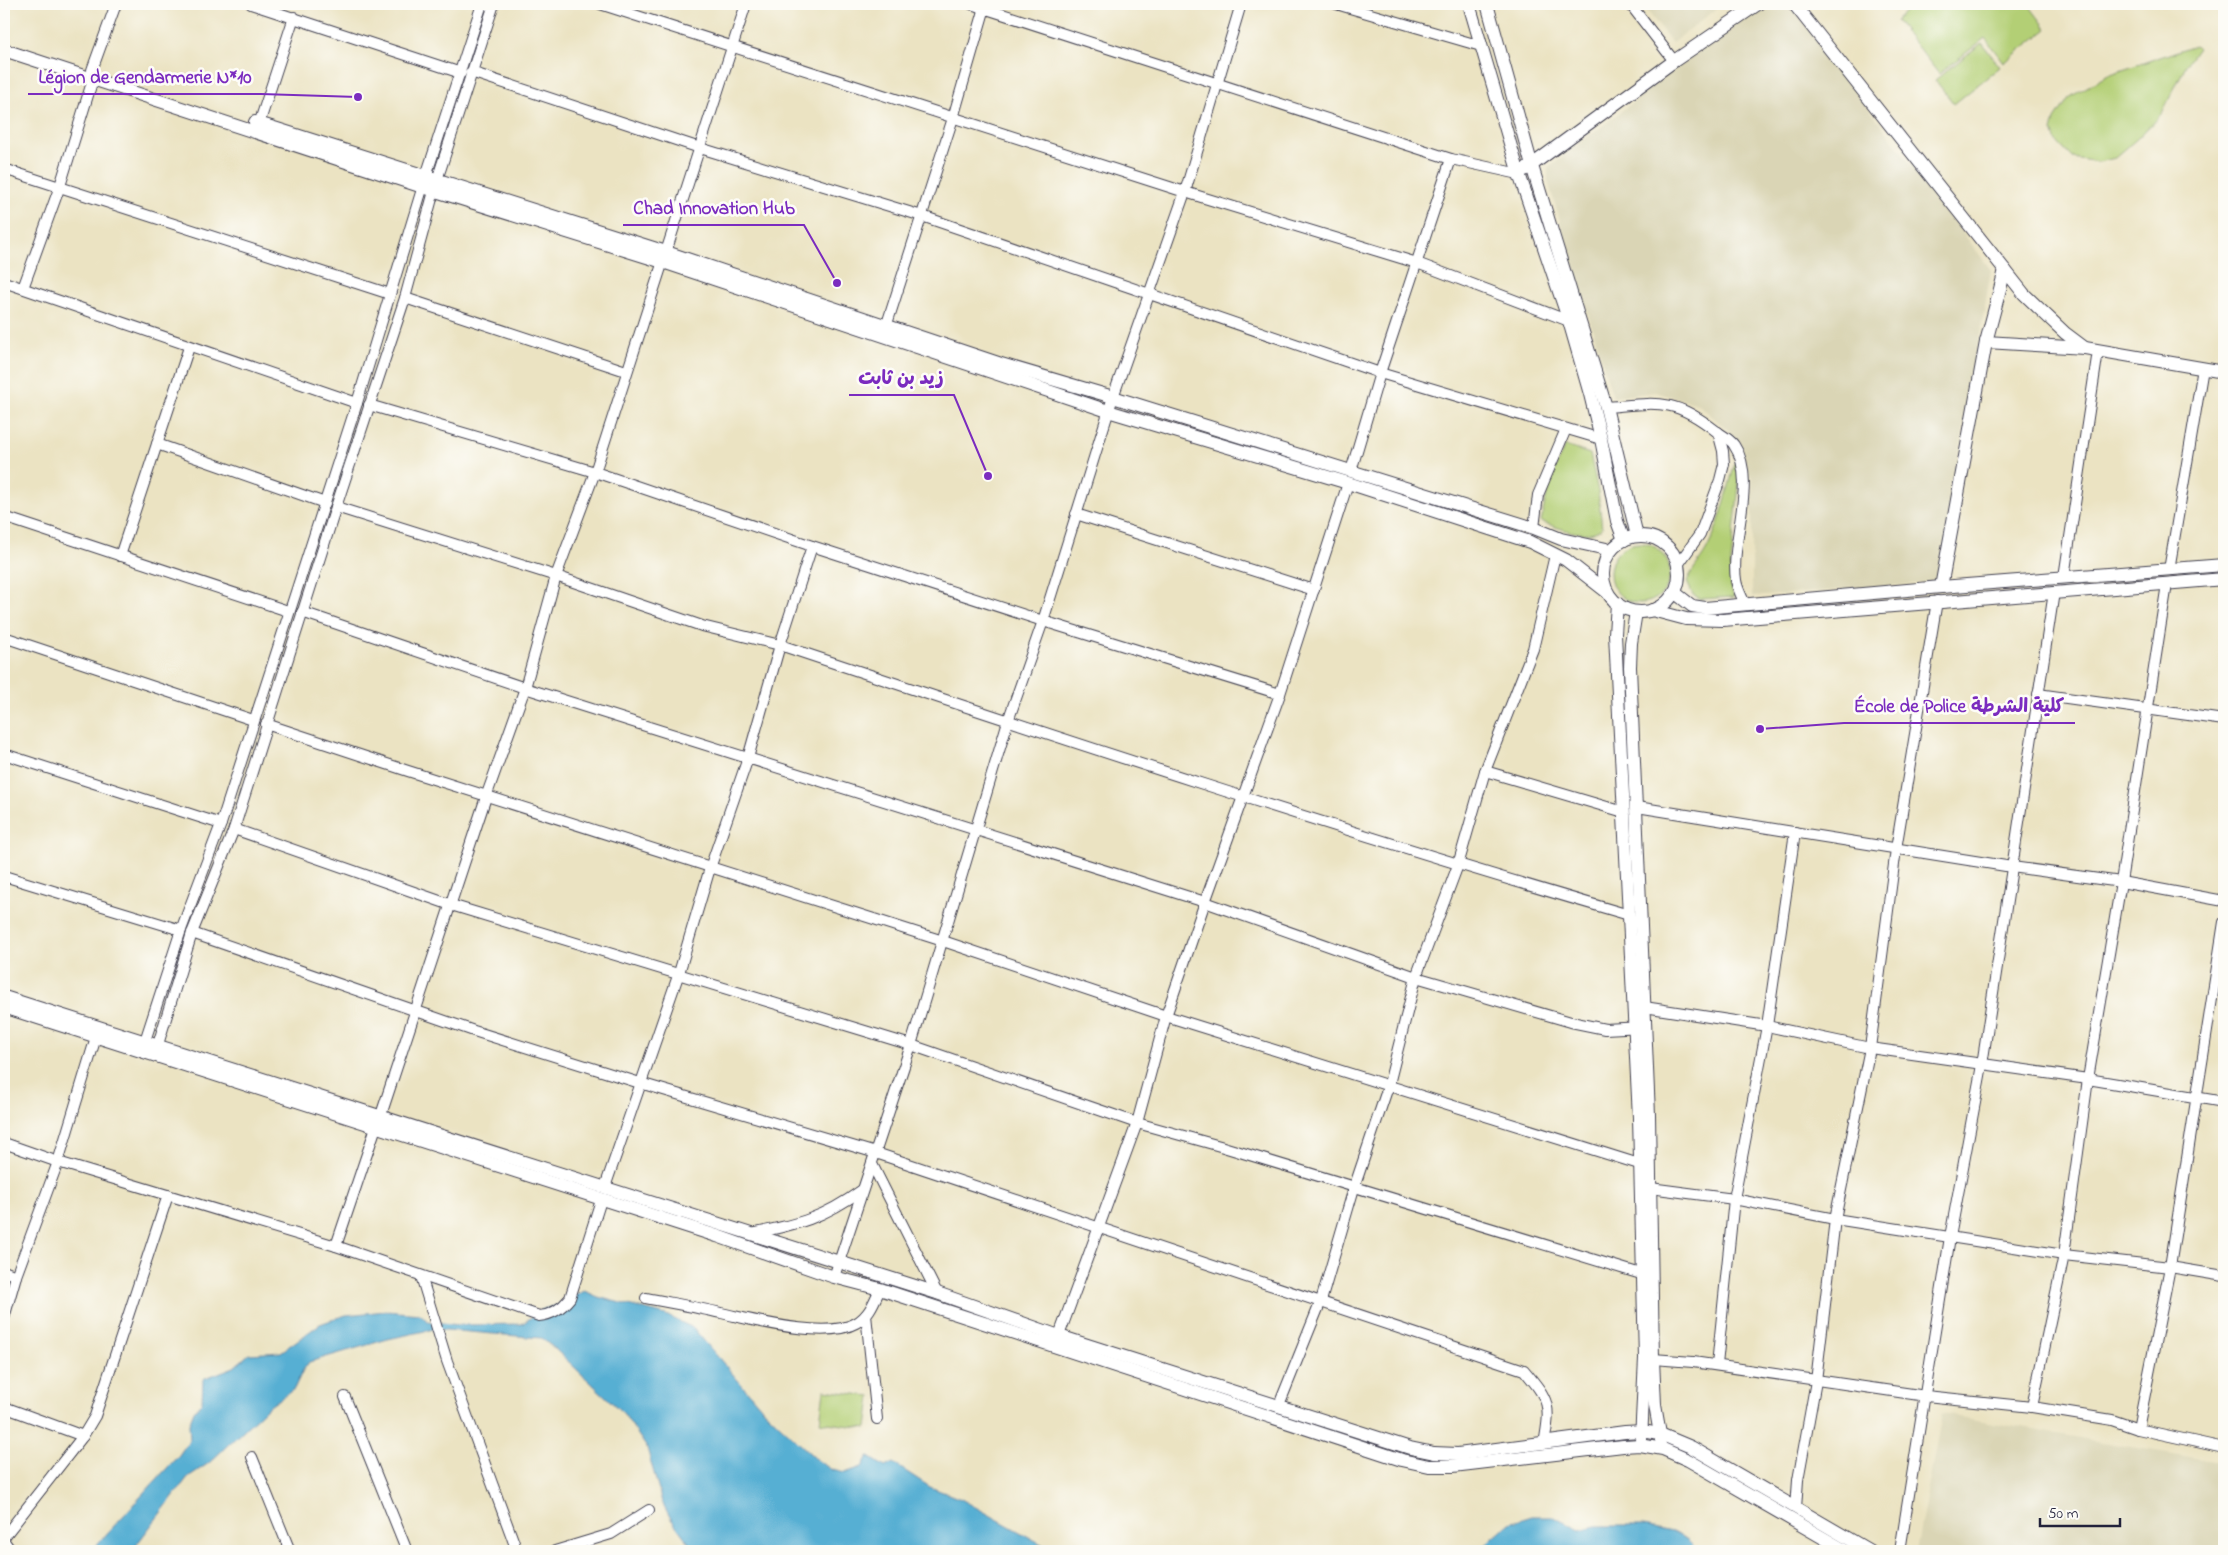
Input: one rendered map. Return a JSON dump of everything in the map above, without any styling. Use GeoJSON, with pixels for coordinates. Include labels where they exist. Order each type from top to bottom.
{"type":"FeatureCollection","features":[{"type":"Feature","properties":{"kind":"street"},"geometry":{"type":"LineString","coordinates":[[24,288],[60,186],[116,4]]}},
{"type":"Feature","properties":{"kind":"street"},"geometry":{"type":"LineString","coordinates":[[251,4],[700,148],[922,216],[1380,373],[1601,439]]}},
{"type":"Feature","properties":{"kind":"street"},"geometry":{"type":"LineString","coordinates":[[466,72],[482,4]]}},
{"type":"Feature","properties":{"kind":"street"},"geometry":{"type":"LineString","coordinates":[[143,1046],[181,930],[221,824],[288,611],[357,403],[390,294],[430,183],[466,72],[494,4]]}},
{"type":"Feature","properties":{"kind":"street"},"geometry":{"type":"LineString","coordinates":[[600,4],[1185,192],[1417,263],[1569,321]]}},
{"type":"Feature","properties":{"kind":"street"},"geometry":{"type":"LineString","coordinates":[[336,1246],[417,1011],[486,797],[525,688],[556,576],[595,472],[746,4]]}},
{"type":"Feature","properties":{"kind":"street"},"geometry":{"type":"LineString","coordinates":[[972,4],[985,6],[1216,85],[1451,159],[1519,174],[1674,60],[1758,4]]}},
{"type":"Feature","properties":{"kind":"street"},"geometry":{"type":"LineString","coordinates":[[834,1277],[911,1045],[1008,721],[1043,620],[1108,411],[1185,192],[1241,4]]}},
{"type":"Feature","properties":{"kind":"street"},"geometry":{"type":"LineString","coordinates":[[1336,4],[1481,46]]}},
{"type":"Feature","properties":{"kind":"street"},"geometry":{"type":"LineString","coordinates":[[1469,4],[1519,174],[1569,321],[1601,439],[1617,522],[1631,538]]}},
{"type":"Feature","properties":{"kind":"street"},"geometry":{"type":"LineString","coordinates":[[1487,4],[1532,166],[1606,407],[1631,538]]}},
{"type":"Feature","properties":{"kind":"street"},"geometry":{"type":"LineString","coordinates":[[1630,4],[1674,60]]}},
{"type":"Feature","properties":{"kind":"street"},"geometry":{"type":"LineString","coordinates":[[1794,4],[2024,294],[2044,314],[2085,348]]}},
{"type":"Feature","properties":{"kind":"street"},"geometry":{"type":"LineString","coordinates":[[886,327],[953,118],[985,6]]}},
{"type":"Feature","properties":{"kind":"street"},"geometry":{"type":"LineString","coordinates":[[259,124],[294,17]]}},
{"type":"Feature","properties":{"kind":"street"},"geometry":{"type":"LineString","coordinates":[[4,42],[93,74],[430,183],[1059,382],[1113,397],[1350,477],[1530,542],[1584,573],[1608,592]]}},
{"type":"Feature","properties":{"kind":"street"},"geometry":{"type":"LineString","coordinates":[[4,50],[93,74],[259,124],[430,183]]}},
{"type":"Feature","properties":{"kind":"street"},"geometry":{"type":"LineString","coordinates":[[1056,1341],[1137,1123],[1166,1016],[1280,694],[1350,477],[1380,373],[1451,159]]}},
{"type":"Feature","properties":{"kind":"street"},"geometry":{"type":"LineString","coordinates":[[4,169],[390,294]]}},
{"type":"Feature","properties":{"kind":"street"},"geometry":{"type":"LineString","coordinates":[[156,1050],[192,932],[234,829],[302,612],[405,298],[430,183]]}},
{"type":"Feature","properties":{"kind":"street"},"geometry":{"type":"LineString","coordinates":[[665,257],[1108,411],[1534,528],[1561,539],[1611,550]]}},
{"type":"Feature","properties":{"kind":"street"},"geometry":{"type":"LineString","coordinates":[[1941,586],[1986,342],[2005,270]]}},
{"type":"Feature","properties":{"kind":"street"},"geometry":{"type":"LineString","coordinates":[[4,282],[189,347],[357,403]]}},
{"type":"Feature","properties":{"kind":"street"},"geometry":{"type":"LineString","coordinates":[[405,298],[626,372]]}},
{"type":"Feature","properties":{"kind":"street"},"geometry":{"type":"LineString","coordinates":[[1986,342],[2085,348],[2224,372]]}},
{"type":"Feature","properties":{"kind":"street"},"geometry":{"type":"LineString","coordinates":[[120,556],[189,347]]}},
{"type":"Feature","properties":{"kind":"street"},"geometry":{"type":"LineString","coordinates":[[2064,577],[2098,351]]}},
{"type":"Feature","properties":{"kind":"street"},"geometry":{"type":"LineString","coordinates":[[2169,570],[2203,368]]}},
{"type":"Feature","properties":{"kind":"street"},"geometry":{"type":"LineString","coordinates":[[1606,407],[1635,403],[1666,404],[1693,414],[1733,443],[1740,456],[1742,467],[1743,492],[1735,559],[1736,580],[1745,604]]}},
{"type":"Feature","properties":{"kind":"street"},"geometry":{"type":"LineString","coordinates":[[369,405],[595,472],[812,546],[1280,694]]}},
{"type":"Feature","properties":{"kind":"street"},"geometry":{"type":"LineString","coordinates":[[1534,528],[1538,495],[1566,429]]}},
{"type":"Feature","properties":{"kind":"street"},"geometry":{"type":"LineString","coordinates":[[1677,566],[1700,534],[1720,480],[1724,464],[1718,432]]}},
{"type":"Feature","properties":{"kind":"street"},"geometry":{"type":"LineString","coordinates":[[157,444],[324,503]]}},
{"type":"Feature","properties":{"kind":"street"},"geometry":{"type":"LineString","coordinates":[[336,507],[556,576],[702,626],[780,645],[1242,797],[1458,865],[1629,915]]}},
{"type":"Feature","properties":{"kind":"street"},"geometry":{"type":"LineString","coordinates":[[1076,514],[1314,590]]}},
{"type":"Feature","properties":{"kind":"street"},"geometry":{"type":"LineString","coordinates":[[4,517],[288,611]]}},
{"type":"Feature","properties":{"kind":"street"},"geometry":{"type":"LineString","coordinates":[[1631,538],[1653,539],[1667,547],[1677,566],[1678,575],[1674,592],[1668,600],[1652,610],[1636,612],[1616,603],[1604,582],[1605,560],[1611,550],[1631,538]]}},
{"type":"Feature","properties":{"kind":"street"},"geometry":{"type":"LineString","coordinates":[[605,1187],[679,973],[710,868],[748,758],[780,645],[812,546]]}},
{"type":"Feature","properties":{"kind":"street"},"geometry":{"type":"LineString","coordinates":[[1279,1405],[1321,1301],[1354,1188],[1388,1084],[1416,977],[1458,865],[1485,771],[1533,649],[1555,555]]}},
{"type":"Feature","properties":{"kind":"street"},"geometry":{"type":"LineString","coordinates":[[1674,592],[1692,606],[1704,608],[1941,586],[2224,565]]}},
{"type":"Feature","properties":{"kind":"street"},"geometry":{"type":"LineString","coordinates":[[1652,610],[1670,616],[1705,620],[2224,578]]}},
{"type":"Feature","properties":{"kind":"street"},"geometry":{"type":"LineString","coordinates":[[2032,1407],[2064,1255],[2088,1079],[2166,584]]}},
{"type":"Feature","properties":{"kind":"street"},"geometry":{"type":"LineString","coordinates":[[1900,1551],[1950,1237],[1982,1065],[2054,592]]}},
{"type":"Feature","properties":{"kind":"street"},"geometry":{"type":"LineString","coordinates":[[1796,1508],[1798,1480],[1816,1380],[1835,1219],[1870,1048],[1896,849],[1937,601]]}},
{"type":"Feature","properties":{"kind":"street"},"geometry":{"type":"LineString","coordinates":[[1616,603],[1615,634],[1629,915],[1639,1006]]}},
{"type":"Feature","properties":{"kind":"street"},"geometry":{"type":"LineString","coordinates":[[302,612],[525,688],[1205,902],[1416,977],[1571,1022],[1604,1029],[1640,1027]]}},
{"type":"Feature","properties":{"kind":"street"},"geometry":{"type":"LineString","coordinates":[[1636,612],[1631,643],[1630,667],[1637,807],[1639,1006],[1650,1188],[1653,1359],[1663,1449]]}},
{"type":"Feature","properties":{"kind":"street"},"geometry":{"type":"LineString","coordinates":[[4,637],[253,720]]}},
{"type":"Feature","properties":{"kind":"street"},"geometry":{"type":"LineString","coordinates":[[2038,694],[2224,720]]}},
{"type":"Feature","properties":{"kind":"street"},"geometry":{"type":"LineString","coordinates":[[266,724],[486,797],[942,941],[1166,1016],[1639,1164]]}},
{"type":"Feature","properties":{"kind":"street"},"geometry":{"type":"LineString","coordinates":[[4,754],[221,824]]}},
{"type":"Feature","properties":{"kind":"street"},"geometry":{"type":"LineString","coordinates":[[1485,771],[1624,812]]}},
{"type":"Feature","properties":{"kind":"street"},"geometry":{"type":"LineString","coordinates":[[1637,807],[1896,849],[2120,882],[2224,901]]}},
{"type":"Feature","properties":{"kind":"street"},"geometry":{"type":"LineString","coordinates":[[234,829],[451,905],[911,1045],[1137,1123],[1220,1146],[1641,1274]]}},
{"type":"Feature","properties":{"kind":"street"},"geometry":{"type":"LineString","coordinates":[[1717,1365],[1734,1199],[1767,1026],[1795,832]]}},
{"type":"Feature","properties":{"kind":"street"},"geometry":{"type":"LineString","coordinates":[[4,876],[181,930]]}},
{"type":"Feature","properties":{"kind":"street"},"geometry":{"type":"LineString","coordinates":[[2138,1429],[2170,1267],[2198,1098],[2224,922]]}},
{"type":"Feature","properties":{"kind":"street"},"geometry":{"type":"LineString","coordinates":[[192,932],[417,1011],[640,1083],[876,1153],[1524,1370],[1547,1400],[1548,1421],[1544,1444]]}},
{"type":"Feature","properties":{"kind":"street"},"geometry":{"type":"LineString","coordinates":[[4,997],[143,1046],[378,1121],[605,1187],[634,1203],[716,1236],[834,1277],[1279,1405],[1410,1448],[1434,1454],[1458,1454],[1642,1431],[1660,1434],[1691,1447],[1870,1551]]}},
{"type":"Feature","properties":{"kind":"street"},"geometry":{"type":"LineString","coordinates":[[1639,1006],[1767,1026],[1870,1048],[2088,1079],[2224,1102]]}},
{"type":"Feature","properties":{"kind":"street"},"geometry":{"type":"LineString","coordinates":[[4,1007],[96,1036],[143,1046]]}},
{"type":"Feature","properties":{"kind":"street"},"geometry":{"type":"LineString","coordinates":[[1640,1027],[1639,1164],[1645,1358],[1640,1445]]}},
{"type":"Feature","properties":{"kind":"street"},"geometry":{"type":"LineString","coordinates":[[4,1318],[16,1276],[58,1162],[96,1036]]}},
{"type":"Feature","properties":{"kind":"street"},"geometry":{"type":"LineString","coordinates":[[378,1121],[601,1200],[634,1203],[749,1234],[937,1293],[1056,1341],[1402,1460],[1429,1466],[1453,1466],[1640,1445],[1663,1449],[1722,1479],[1846,1551]]}},
{"type":"Feature","properties":{"kind":"street"},"geometry":{"type":"LineString","coordinates":[[4,1143],[58,1162],[336,1246],[539,1316],[547,1316],[563,1307],[570,1298],[601,1200]]}},
{"type":"Feature","properties":{"kind":"street"},"geometry":{"type":"LineString","coordinates":[[872,1164],[937,1293]]}},
{"type":"Feature","properties":{"kind":"street"},"geometry":{"type":"LineString","coordinates":[[1650,1188],[1734,1199],[1835,1219],[2064,1255],[2170,1267],[2224,1276]]}},
{"type":"Feature","properties":{"kind":"street"},"geometry":{"type":"LineString","coordinates":[[749,1234],[817,1218],[842,1205],[862,1190]]}},
{"type":"Feature","properties":{"kind":"street"},"geometry":{"type":"LineString","coordinates":[[11,1551],[4,1539],[83,1436],[95,1416],[168,1195]]}},
{"type":"Feature","properties":{"kind":"street"},"geometry":{"type":"LineString","coordinates":[[4,1271],[16,1276]]}},
{"type":"Feature","properties":{"kind":"street"},"geometry":{"type":"LineString","coordinates":[[421,1276],[436,1325],[517,1551]]}},
{"type":"Feature","properties":{"kind":"street"},"geometry":{"type":"LineString","coordinates":[[646,1298],[749,1320],[820,1329],[851,1326],[866,1315],[873,1306],[880,1289]]}},
{"type":"Feature","properties":{"kind":"street"},"geometry":{"type":"LineString","coordinates":[[866,1315],[877,1419]]}},
{"type":"Feature","properties":{"kind":"street"},"geometry":{"type":"LineString","coordinates":[[1653,1359],[1717,1365],[1926,1396],[2032,1407],[2112,1420],[2138,1429],[2224,1448]]}},
{"type":"Feature","properties":{"kind":"street"},"geometry":{"type":"LineString","coordinates":[[346,1397],[407,1551]]}},
{"type":"Feature","properties":{"kind":"street"},"geometry":{"type":"LineString","coordinates":[[4,1407],[83,1436]]}},
{"type":"Feature","properties":{"kind":"street"},"geometry":{"type":"LineString","coordinates":[[252,1457],[290,1551]]}},
{"type":"Feature","properties":{"kind":"street"},"geometry":{"type":"LineString","coordinates":[[555,1551],[611,1534],[649,1510]]}},
{"type":"Feature","properties":{"kind":"shaded area"},"geometry":{"type":"Polygon","coordinates":[[[1642,4],[1723,4],[1672,43],[1642,4]]]}},
{"type":"Feature","properties":{"kind":"shaded area"},"geometry":{"type":"Polygon","coordinates":[[[1759,4],[1790,4],[1991,270],[1937,582],[1752,597],[1752,479],[1736,437],[1698,404],[1655,392],[1613,397],[1548,181],[1548,168],[1759,4]]]}},
{"type":"Feature","properties":{"kind":"shaded area"},"geometry":{"type":"Polygon","coordinates":[[[1942,1414],[2224,1463],[2224,1523],[2220,1551],[1916,1551],[1942,1414]]]}},
{"type":"Feature","properties":{"kind":"green space"},"geometry":{"type":"Polygon","coordinates":[[[1914,4],[1957,4],[1967,8],[1978,4],[2028,4],[2047,29],[2004,63],[1985,38],[1939,74],[1896,20],[1914,4]]]}},
{"type":"Feature","properties":{"kind":"green space"},"geometry":{"type":"Polygon","coordinates":[[[1982,43],[2000,67],[1954,104],[1935,80],[1982,43]]]}},
{"type":"Feature","properties":{"kind":"green space"},"geometry":{"type":"Polygon","coordinates":[[[2195,45],[2198,48],[2186,65],[2162,113],[2115,158],[2099,162],[2072,158],[2055,140],[2052,131],[2055,119],[2069,98],[2108,75],[2195,45]]]}},
{"type":"Feature","properties":{"kind":"green space"},"geometry":{"type":"Polygon","coordinates":[[[1565,446],[1590,454],[1598,491],[1602,528],[1595,532],[1572,532],[1541,522],[1550,483],[1565,446]]]}},
{"type":"Feature","properties":{"kind":"green space"},"geometry":{"type":"Polygon","coordinates":[[[1736,459],[1740,475],[1730,571],[1734,597],[1701,599],[1693,595],[1687,582],[1707,550],[1718,525],[1736,459]]]}},
{"type":"Feature","properties":{"kind":"green space"},"geometry":{"type":"Polygon","coordinates":[[[1634,543],[1646,543],[1662,551],[1668,561],[1670,573],[1668,585],[1662,595],[1646,603],[1634,603],[1618,595],[1610,579],[1610,567],[1618,551],[1634,543]]]}},
{"type":"Feature","properties":{"kind":"green space"},"geometry":{"type":"Polygon","coordinates":[[[824,1390],[871,1396],[867,1428],[820,1422],[824,1390]]]}},
{"type":"Feature","properties":{"kind":"water"},"geometry":{"type":"Polygon","coordinates":[[[585,1291],[598,1297],[666,1315],[693,1328],[761,1407],[817,1460],[832,1470],[845,1473],[862,1467],[868,1456],[885,1467],[893,1463],[930,1487],[961,1499],[1054,1551],[695,1551],[671,1519],[662,1502],[647,1448],[624,1414],[554,1348],[541,1338],[434,1329],[388,1339],[309,1362],[294,1389],[267,1408],[209,1463],[188,1477],[137,1544],[137,1551],[91,1551],[179,1455],[190,1439],[189,1424],[194,1411],[202,1402],[203,1379],[234,1367],[249,1354],[281,1352],[320,1324],[346,1315],[386,1311],[420,1314],[428,1321],[458,1325],[522,1324],[543,1309],[558,1305],[585,1291]]]}},
{"type":"Feature","properties":{"kind":"water"},"geometry":{"type":"Polygon","coordinates":[[[1532,1516],[1551,1516],[1580,1530],[1597,1526],[1644,1526],[1672,1532],[1688,1540],[1699,1551],[1479,1551],[1510,1523],[1532,1516]]]}},
{"type":"Feature","properties":{"kind":"place","name":"Légion de Gendarmerie N*10"},"geometry":{"type":"Point","coordinates":[358,97]}},
{"type":"Feature","properties":{"kind":"place","name":"Chad Innovation Hub"},"geometry":{"type":"Point","coordinates":[837,283]}},
{"type":"Feature","properties":{"kind":"place","name":"زيد بن ثابت"},"geometry":{"type":"Point","coordinates":[988,476]}},
{"type":"Feature","properties":{"kind":"place","name":"École de Police كلية الشرطة"},"geometry":{"type":"Point","coordinates":[1760,729]}}]}
